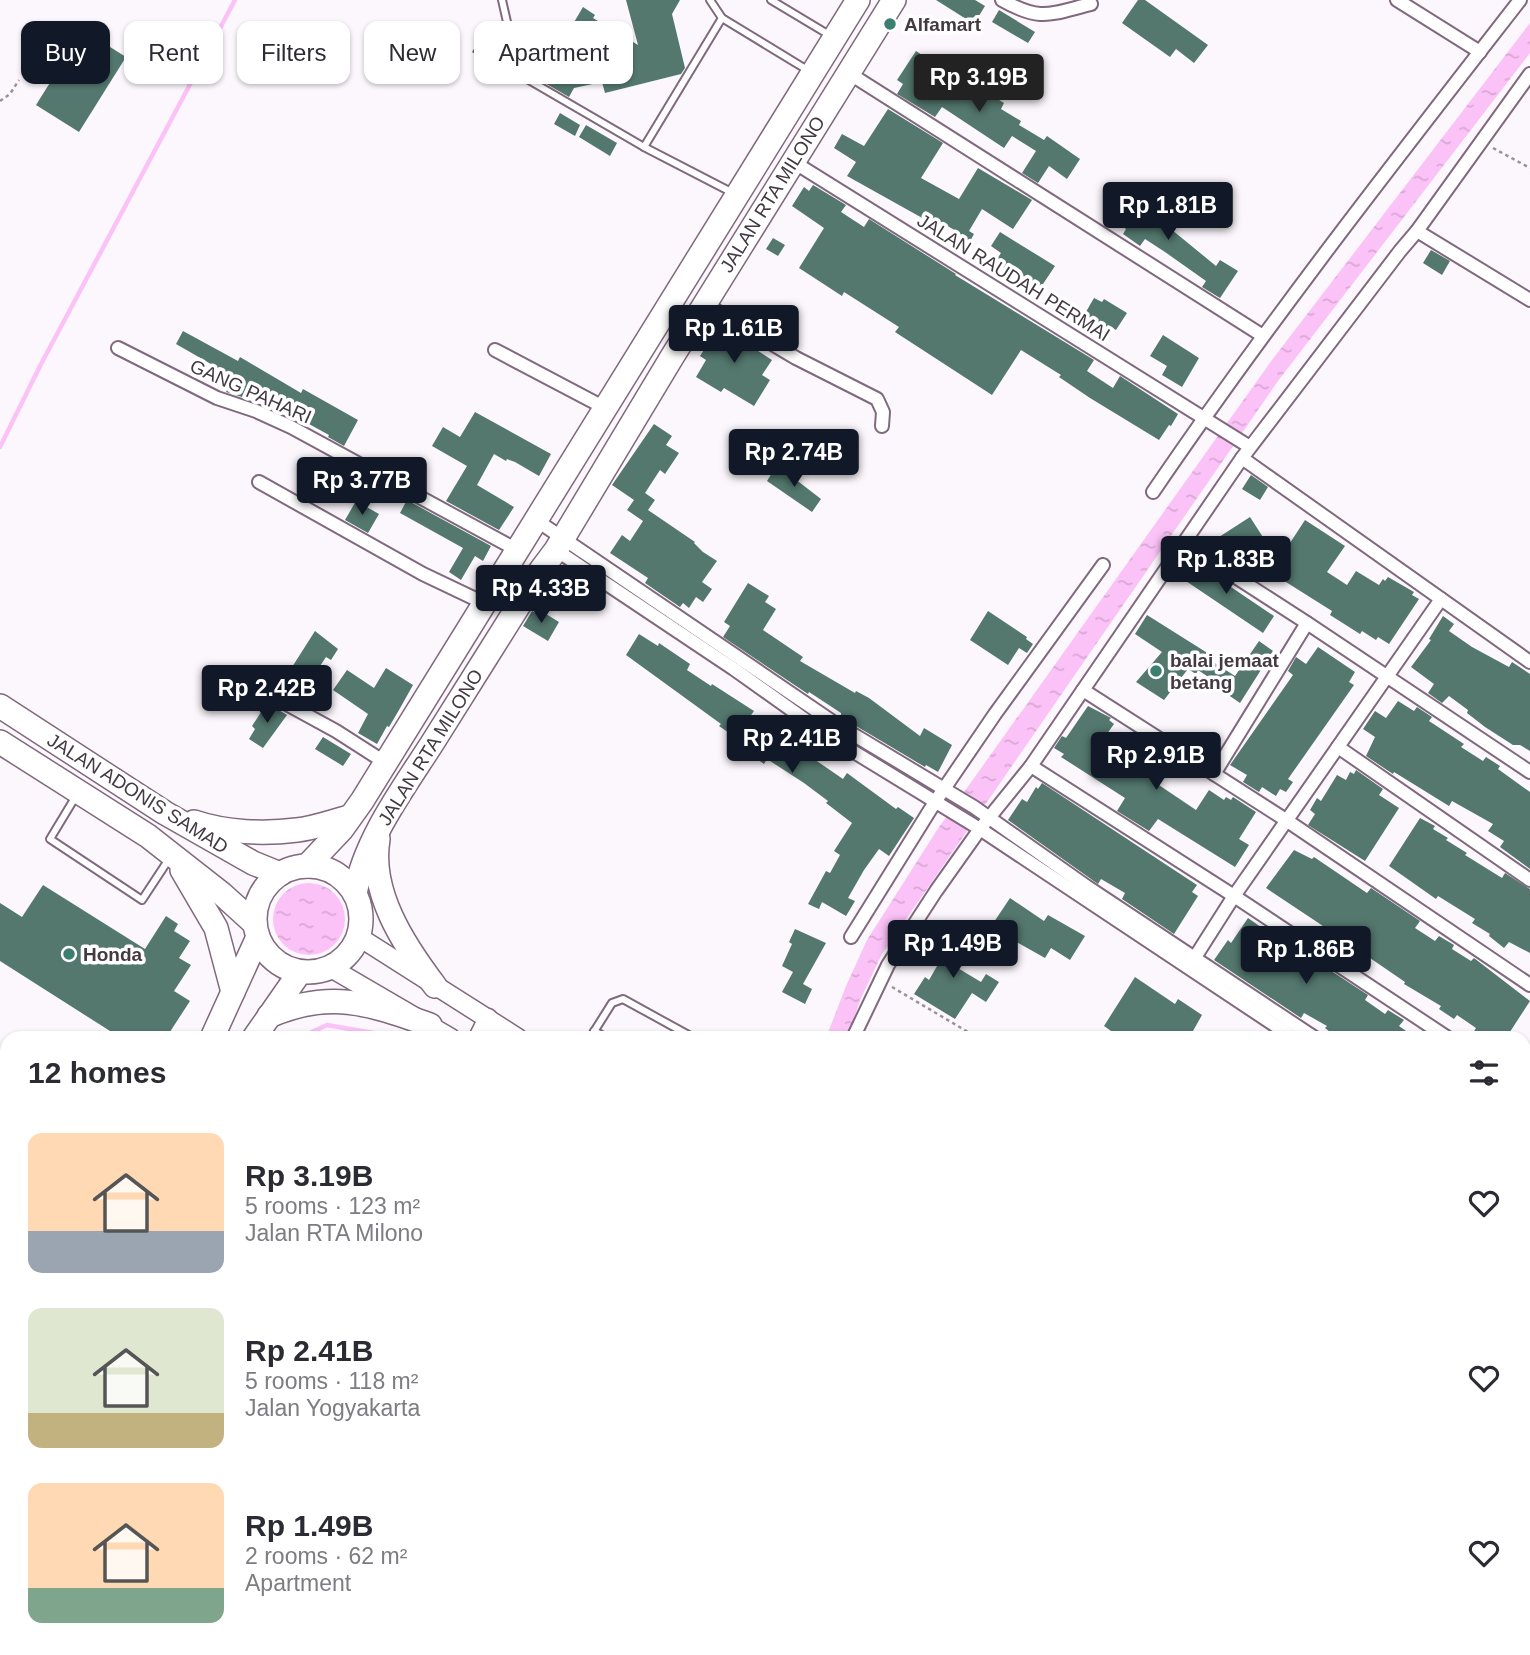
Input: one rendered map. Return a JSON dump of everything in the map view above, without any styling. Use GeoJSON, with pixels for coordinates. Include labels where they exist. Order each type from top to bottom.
{"type":"FeatureCollection","features":[{"type":"Feature","properties":{"kind":"highway","name":"JALAN RTA MILONO"},"geometry":{"type":"LineString","coordinates":[[307,866],[350,817],[386,763],[858,0]]}},
{"type":"Feature","properties":{"kind":"highway","name":"JALAN RTA MILONO"},"geometry":{"type":"LineString","coordinates":[[355,894],[363,864],[380,828],[559,544],[792,161],[894,0]]}},
{"type":"Feature","properties":{"kind":"highway"},"geometry":{"type":"LineString","coordinates":[[659,323],[684,338]]}},
{"type":"Feature","properties":{"kind":"highway","name":"JALAN ADONIS SAMAD"},"geometry":{"type":"LineString","coordinates":[[0,706],[165,813],[253,863],[280,874]]}},
{"type":"Feature","properties":{"kind":"highway","name":"JALAN ADONIS SAMAD"},"geometry":{"type":"LineString","coordinates":[[0,742],[148,836],[222,894],[257,930]]}},
{"type":"Feature","properties":{"kind":"highway"},"geometry":{"type":"LineString","coordinates":[[148,836],[165,813],[207,827],[250,832],[298,830],[350,817]]}},
{"type":"Feature","properties":{"kind":"highway"},"geometry":{"type":"LineString","coordinates":[[380,828],[376,850],[386,907],[410,953],[435,986]]}},
{"type":"Feature","properties":{"kind":"highway"},"geometry":{"type":"LineString","coordinates":[[172,855],[201,899],[216,928],[233,992]]}},
{"type":"Feature","properties":{"kind":"highway"},"geometry":{"type":"LineString","coordinates":[[317,866],[335,873],[355,894],[362,920],[359,937],[348,955],[331,968],[300,972],[275,960],[257,930],[255,914],[260,895],[280,874],[298,867],[317,866]]}},
{"type":"Feature","properties":{"kind":"highway"},"geometry":{"type":"LineString","coordinates":[[215,1031],[257,930]]}},
{"type":"Feature","properties":{"kind":"highway"},"geometry":{"type":"LineString","coordinates":[[259,1031],[300,972]]}},
{"type":"Feature","properties":{"kind":"highway"},"geometry":{"type":"LineString","coordinates":[[269,1016],[317,1002],[346,1000],[377,1007],[430,1025]]}},
{"type":"Feature","properties":{"kind":"street"},"geometry":{"type":"LineString","coordinates":[[1002,0],[1032,15],[1053,14],[1091,4]]}},
{"type":"Feature","properties":{"kind":"street"},"geometry":{"type":"LineString","coordinates":[[1397,0],[1480,51]]}},
{"type":"Feature","properties":{"kind":"street"},"geometry":{"type":"LineString","coordinates":[[1153,492],[1263,336],[1520,0]]}},
{"type":"Feature","properties":{"kind":"street"},"geometry":{"type":"LineString","coordinates":[[847,72],[1263,336]]}},
{"type":"Feature","properties":{"kind":"street"},"geometry":{"type":"LineString","coordinates":[[856,1031],[880,980],[901,944],[980,829],[1031,766],[1246,453],[1417,231],[1530,74]]}},
{"type":"Feature","properties":{"kind":"street","name":"JALAN RAUDAH PERMAI"},"geometry":{"type":"LineString","coordinates":[[792,161],[1237,439],[1246,453],[1530,662]]}},
{"type":"Feature","properties":{"kind":"street"},"geometry":{"type":"LineString","coordinates":[[1417,231],[1530,300]]}},
{"type":"Feature","properties":{"kind":"street"},"geometry":{"type":"LineString","coordinates":[[705,304],[796,358],[877,399],[883,412],[882,426]]}},
{"type":"Feature","properties":{"kind":"street","name":"GANG PAHARI"},"geometry":{"type":"LineString","coordinates":[[118,348],[217,398],[256,411],[291,427],[517,550]]}},
{"type":"Feature","properties":{"kind":"street"},"geometry":{"type":"LineString","coordinates":[[495,350],[607,409]]}},
{"type":"Feature","properties":{"kind":"street"},"geometry":{"type":"LineString","coordinates":[[259,482],[423,574],[486,604]]}},
{"type":"Feature","properties":{"kind":"street"},"geometry":{"type":"LineString","coordinates":[[536,520],[559,544],[828,736],[1304,1031]]}},
{"type":"Feature","properties":{"kind":"street"},"geometry":{"type":"LineString","coordinates":[[1184,543],[1530,772]]}},
{"type":"Feature","properties":{"kind":"street"},"geometry":{"type":"LineString","coordinates":[[559,544],[836,724],[974,807],[1284,1031]]}},
{"type":"Feature","properties":{"kind":"street"},"geometry":{"type":"LineString","coordinates":[[852,937],[949,791],[995,714],[1102,565]]}},
{"type":"Feature","properties":{"kind":"street"},"geometry":{"type":"LineString","coordinates":[[1192,963],[1234,896],[1441,599]]}},
{"type":"Feature","properties":{"kind":"street"},"geometry":{"type":"LineString","coordinates":[[1214,774],[1307,623]]}},
{"type":"Feature","properties":{"kind":"street"},"geometry":{"type":"LineString","coordinates":[[1083,690],[1286,820],[1530,985]]}},
{"type":"Feature","properties":{"kind":"street"},"geometry":{"type":"LineString","coordinates":[[272,696],[336,731],[386,763]]}},
{"type":"Feature","properties":{"kind":"street"},"geometry":{"type":"LineString","coordinates":[[1338,747],[1530,880]]}},
{"type":"Feature","properties":{"kind":"street"},"geometry":{"type":"LineString","coordinates":[[1031,766],[1437,1031]]}},
{"type":"Feature","properties":{"kind":"street"},"geometry":{"type":"LineString","coordinates":[[359,937],[508,1031]]}},
{"type":"Feature","properties":{"kind":"street"},"geometry":{"type":"LineString","coordinates":[[331,968],[440,1031]]}},
{"type":"Feature","properties":{"kind":"street"},"geometry":{"type":"LineString","coordinates":[[482,1031],[488,1018]]}},
{"type":"Feature","properties":{"kind":"lane"},"geometry":{"type":"LineString","coordinates":[[502,0],[520,72],[644,147],[738,195]]}},
{"type":"Feature","properties":{"kind":"lane"},"geometry":{"type":"LineString","coordinates":[[709,0],[722,18],[813,74]]}},
{"type":"Feature","properties":{"kind":"lane"},"geometry":{"type":"LineString","coordinates":[[771,0],[835,38]]}},
{"type":"Feature","properties":{"kind":"lane"},"geometry":{"type":"LineString","coordinates":[[644,147],[722,18]]}},
{"type":"Feature","properties":{"kind":"lane"},"geometry":{"type":"LineString","coordinates":[[79,792],[50,839],[142,900],[172,855]]}},
{"type":"Feature","properties":{"kind":"lane"},"geometry":{"type":"LineString","coordinates":[[594,1031],[612,1003],[623,999],[681,1031]]}},
{"type":"Feature","properties":{"kind":"path"},"geometry":{"type":"LineString","coordinates":[[0,101],[10,94],[19,80]]}},
{"type":"Feature","properties":{"kind":"path"},"geometry":{"type":"LineString","coordinates":[[1482,141],[1530,168]]}},
{"type":"Feature","properties":{"kind":"path"},"geometry":{"type":"LineString","coordinates":[[880,980],[966,1031]]}},
{"type":"Feature","properties":{"kind":"water"},"geometry":{"type":"Polygon","coordinates":[[[1530,23],[1530,53],[1278,381],[882,954],[861,998],[849,1031],[829,1031],[867,940],[937,830],[1272,360],[1530,23]]]}},
{"type":"Feature","properties":{"kind":"water"},"geometry":{"type":"Polygon","coordinates":[[[316,883],[335,893],[343,905],[343,933],[335,945],[323,953],[302,955],[283,945],[275,933],[273,912],[283,893],[295,885],[316,883]]]}},
{"type":"Feature","properties":{"kind":"building"},"geometry":{"type":"Polygon","coordinates":[[[626,0],[680,0],[672,14],[685,68],[681,74],[605,93],[603,84],[633,84],[633,42],[638,45],[626,0]]]}},
{"type":"Feature","properties":{"kind":"building"},"geometry":{"type":"Polygon","coordinates":[[[936,0],[975,0],[985,6],[974,24],[936,0]]]}},
{"type":"Feature","properties":{"kind":"building"},"geometry":{"type":"Polygon","coordinates":[[[1138,0],[1145,0],[1208,45],[1194,63],[1176,49],[1170,57],[1122,23],[1138,0]]]}},
{"type":"Feature","properties":{"kind":"building"},"geometry":{"type":"Polygon","coordinates":[[[583,7],[595,15],[593,18],[598,21],[575,21],[583,7]]]}},
{"type":"Feature","properties":{"kind":"building"},"geometry":{"type":"Polygon","coordinates":[[[999,10],[1035,32],[1028,43],[992,22],[999,10]]]}},
{"type":"Feature","properties":{"kind":"building"},"geometry":{"type":"Polygon","coordinates":[[[110,47],[124,56],[110,83],[110,47]]]}},
{"type":"Feature","properties":{"kind":"building"},"geometry":{"type":"Polygon","coordinates":[[[916,51],[962,81],[964,78],[1004,103],[1001,109],[1021,121],[1019,125],[1044,140],[1047,136],[1080,159],[1067,179],[1049,166],[1038,183],[1022,173],[1036,151],[1012,136],[1004,148],[942,107],[935,117],[897,94],[903,84],[897,80],[916,51]]]}},
{"type":"Feature","properties":{"kind":"building"},"geometry":{"type":"Polygon","coordinates":[[[49,84],[109,84],[79,132],[36,105],[49,84]]]}},
{"type":"Feature","properties":{"kind":"building"},"geometry":{"type":"Polygon","coordinates":[[[547,84],[593,84],[574,88],[569,97],[547,84]]]}},
{"type":"Feature","properties":{"kind":"building"},"geometry":{"type":"Polygon","coordinates":[[[888,109],[943,143],[921,178],[959,199],[978,168],[1032,200],[1013,229],[982,209],[969,231],[974,234],[968,245],[958,239],[961,234],[936,219],[933,224],[847,176],[856,162],[834,148],[842,134],[864,146],[888,109]]]}},
{"type":"Feature","properties":{"kind":"building"},"geometry":{"type":"Polygon","coordinates":[[[560,113],[580,125],[575,136],[554,124],[560,113]]]}},
{"type":"Feature","properties":{"kind":"building"},"geometry":{"type":"Polygon","coordinates":[[[586,125],[617,143],[610,156],[579,137],[586,125]]]}},
{"type":"Feature","properties":{"kind":"building"},"geometry":{"type":"Polygon","coordinates":[[[813,185],[846,205],[841,212],[864,227],[869,219],[1094,360],[1087,371],[1113,388],[1120,376],[1178,414],[1171,426],[1169,425],[1159,440],[1090,398],[1059,377],[1061,375],[1021,350],[992,395],[895,332],[899,327],[844,292],[842,296],[799,268],[824,228],[792,206],[804,187],[809,191],[813,185]]]}},
{"type":"Feature","properties":{"kind":"building"},"geometry":{"type":"Polygon","coordinates":[[[1122,189],[1216,266],[1220,260],[1238,271],[1220,298],[1202,287],[1206,281],[1165,252],[1145,239],[1140,246],[1123,234],[1126,229],[1105,214],[1122,189]]]}},
{"type":"Feature","properties":{"kind":"building"},"geometry":{"type":"Polygon","coordinates":[[[1000,232],[1055,266],[1041,287],[995,262],[1001,253],[991,246],[1000,232]]]}},
{"type":"Feature","properties":{"kind":"building"},"geometry":{"type":"Polygon","coordinates":[[[773,238],[785,245],[778,256],[766,249],[773,238]]]}},
{"type":"Feature","properties":{"kind":"building"},"geometry":{"type":"Polygon","coordinates":[[[1431,250],[1450,261],[1442,275],[1423,263],[1431,250]]]}},
{"type":"Feature","properties":{"kind":"building"},"geometry":{"type":"Polygon","coordinates":[[[1094,298],[1102,302],[1104,299],[1127,313],[1116,330],[1108,325],[1104,331],[1083,317],[1094,298]]]}},
{"type":"Feature","properties":{"kind":"building"},"geometry":{"type":"Polygon","coordinates":[[[713,321],[746,339],[744,342],[772,360],[762,375],[770,380],[754,406],[724,388],[721,392],[696,377],[706,360],[700,356],[713,336],[705,332],[713,321]]]}},
{"type":"Feature","properties":{"kind":"building"},"geometry":{"type":"Polygon","coordinates":[[[183,331],[238,361],[240,357],[301,393],[303,389],[358,420],[344,446],[328,437],[329,435],[245,391],[242,397],[226,392],[232,383],[227,380],[230,375],[176,344],[183,331]]]}},
{"type":"Feature","properties":{"kind":"building"},"geometry":{"type":"Polygon","coordinates":[[[1163,335],[1199,358],[1182,387],[1162,375],[1167,366],[1150,356],[1163,335]]]}},
{"type":"Feature","properties":{"kind":"building"},"geometry":{"type":"Polygon","coordinates":[[[475,412],[551,454],[539,476],[494,454],[477,485],[514,507],[499,530],[446,501],[467,466],[432,446],[443,427],[460,437],[475,412]]]}},
{"type":"Feature","properties":{"kind":"building"},"geometry":{"type":"Polygon","coordinates":[[[654,424],[672,436],[666,445],[679,453],[665,474],[660,470],[645,493],[655,500],[648,510],[695,542],[703,552],[717,561],[702,582],[712,589],[703,602],[696,597],[689,608],[683,603],[680,607],[645,583],[648,578],[610,553],[622,535],[630,541],[643,521],[627,510],[634,500],[612,485],[654,424]]]}},
{"type":"Feature","properties":{"kind":"building"},"geometry":{"type":"Polygon","coordinates":[[[777,465],[821,499],[812,512],[767,481],[777,465]]]}},
{"type":"Feature","properties":{"kind":"building"},"geometry":{"type":"Polygon","coordinates":[[[1251,475],[1268,487],[1260,500],[1242,489],[1251,475]]]}},
{"type":"Feature","properties":{"kind":"building"},"geometry":{"type":"Polygon","coordinates":[[[407,500],[491,546],[483,561],[475,556],[461,580],[449,572],[463,548],[400,513],[407,500]]]}},
{"type":"Feature","properties":{"kind":"building"},"geometry":{"type":"Polygon","coordinates":[[[356,501],[379,514],[368,533],[345,520],[356,501]]]}},
{"type":"Feature","properties":{"kind":"building"},"geometry":{"type":"Polygon","coordinates":[[[1250,517],[1275,556],[1283,543],[1288,546],[1305,520],[1345,546],[1327,572],[1347,585],[1356,571],[1379,585],[1388,577],[1414,592],[1412,595],[1419,599],[1389,644],[1362,631],[1360,634],[1330,615],[1332,611],[1251,560],[1238,568],[1219,537],[1250,517]]]}},
{"type":"Feature","properties":{"kind":"building"},"geometry":{"type":"Polygon","coordinates":[[[1188,558],[1274,616],[1263,633],[1177,575],[1188,558]]]}},
{"type":"Feature","properties":{"kind":"building"},"geometry":{"type":"Polygon","coordinates":[[[748,583],[769,596],[765,602],[776,609],[763,630],[803,657],[800,661],[855,693],[856,691],[869,698],[920,736],[924,728],[952,745],[938,772],[841,717],[841,713],[723,637],[730,626],[724,622],[748,583]]]}},
{"type":"Feature","properties":{"kind":"building"},"geometry":{"type":"Polygon","coordinates":[[[532,611],[543,618],[546,614],[559,622],[548,641],[523,626],[532,611]]]}},
{"type":"Feature","properties":{"kind":"building"},"geometry":{"type":"Polygon","coordinates":[[[988,611],[1033,644],[1027,653],[1019,648],[1008,665],[970,640],[988,611]]]}},
{"type":"Feature","properties":{"kind":"building"},"geometry":{"type":"Polygon","coordinates":[[[1147,615],[1209,654],[1207,658],[1235,676],[1259,641],[1273,651],[1240,703],[1224,692],[1226,689],[1198,670],[1196,674],[1188,669],[1164,700],[1136,682],[1162,652],[1135,634],[1147,615]]]}},
{"type":"Feature","properties":{"kind":"building"},"geometry":{"type":"Polygon","coordinates":[[[1443,616],[1454,624],[1449,631],[1472,647],[1509,667],[1512,662],[1530,674],[1530,751],[1520,745],[1513,745],[1485,727],[1449,696],[1442,703],[1428,693],[1434,684],[1411,667],[1431,640],[1429,639],[1443,616]]]}},
{"type":"Feature","properties":{"kind":"building"},"geometry":{"type":"Polygon","coordinates":[[[315,631],[338,649],[331,660],[326,657],[306,687],[287,675],[315,631]]]}},
{"type":"Feature","properties":{"kind":"building"},"geometry":{"type":"Polygon","coordinates":[[[639,634],[658,646],[659,643],[690,664],[687,670],[754,711],[749,718],[769,732],[775,723],[786,730],[782,737],[843,779],[847,773],[896,809],[898,807],[914,818],[889,856],[879,849],[864,870],[848,898],[855,901],[846,916],[822,902],[819,909],[808,904],[826,871],[830,873],[840,855],[834,851],[852,823],[804,783],[767,759],[764,764],[734,743],[738,739],[719,726],[721,724],[626,655],[639,634]]]}},
{"type":"Feature","properties":{"kind":"building"},"geometry":{"type":"Polygon","coordinates":[[[1318,647],[1355,672],[1349,682],[1354,685],[1288,779],[1293,782],[1286,792],[1280,789],[1276,796],[1262,787],[1259,792],[1243,782],[1247,775],[1230,765],[1293,675],[1288,671],[1296,657],[1306,664],[1318,647]]]}},
{"type":"Feature","properties":{"kind":"building"},"geometry":{"type":"Polygon","coordinates":[[[386,668],[413,685],[377,744],[358,733],[368,714],[333,690],[347,670],[374,688],[386,668]]]}},
{"type":"Feature","properties":{"kind":"building"},"geometry":{"type":"Polygon","coordinates":[[[1398,701],[1414,711],[1417,707],[1432,717],[1429,721],[1464,744],[1461,747],[1483,761],[1486,757],[1500,766],[1498,769],[1530,792],[1530,869],[1500,847],[1504,841],[1488,831],[1493,824],[1452,801],[1449,806],[1366,756],[1375,737],[1363,729],[1375,711],[1386,718],[1398,701]]]}},
{"type":"Feature","properties":{"kind":"building"},"geometry":{"type":"Polygon","coordinates":[[[267,703],[287,715],[263,748],[249,739],[255,729],[252,726],[267,703]]]}},
{"type":"Feature","properties":{"kind":"building"},"geometry":{"type":"Polygon","coordinates":[[[1088,706],[1111,718],[1109,720],[1114,724],[1097,748],[1117,761],[1119,758],[1124,762],[1137,743],[1151,753],[1138,771],[1196,810],[1209,790],[1224,800],[1226,797],[1231,800],[1233,797],[1256,812],[1239,839],[1249,845],[1235,867],[1158,819],[1149,831],[1117,811],[1125,798],[1061,757],[1064,754],[1054,748],[1062,736],[1066,738],[1088,706]]]}},
{"type":"Feature","properties":{"kind":"building"},"geometry":{"type":"Polygon","coordinates":[[[323,737],[351,754],[343,766],[315,749],[323,737]]]}},
{"type":"Feature","properties":{"kind":"building"},"geometry":{"type":"Polygon","coordinates":[[[1356,770],[1383,789],[1379,795],[1399,808],[1365,861],[1308,825],[1315,814],[1310,810],[1317,798],[1321,801],[1337,775],[1346,780],[1350,772],[1354,774],[1356,770]]]}},
{"type":"Feature","properties":{"kind":"building"},"geometry":{"type":"Polygon","coordinates":[[[1042,783],[1197,885],[1192,892],[1198,896],[1174,934],[1122,899],[1125,893],[1101,879],[1098,884],[1008,820],[1022,799],[1027,802],[1036,787],[1038,789],[1042,783]]]}},
{"type":"Feature","properties":{"kind":"building"},"geometry":{"type":"Polygon","coordinates":[[[1420,818],[1435,826],[1433,829],[1467,853],[1465,855],[1502,878],[1505,873],[1530,889],[1530,953],[1509,942],[1504,948],[1489,936],[1490,934],[1472,923],[1475,919],[1438,896],[1436,899],[1389,866],[1420,818]]]}},
{"type":"Feature","properties":{"kind":"building"},"geometry":{"type":"Polygon","coordinates":[[[1294,850],[1312,859],[1314,857],[1367,893],[1371,888],[1420,921],[1415,928],[1435,941],[1439,936],[1454,945],[1452,949],[1471,961],[1474,958],[1530,1001],[1511,1031],[1474,1031],[1476,1028],[1457,1015],[1454,1019],[1439,1009],[1441,1006],[1404,984],[1405,982],[1370,958],[1361,970],[1347,960],[1353,951],[1336,939],[1338,937],[1266,888],[1294,850]]]}},
{"type":"Feature","properties":{"kind":"building","name":"Honda"},"geometry":{"type":"Polygon","coordinates":[[[43,885],[145,949],[166,916],[178,924],[174,931],[190,941],[179,958],[191,965],[174,991],[190,1001],[171,1031],[110,1031],[0,961],[0,903],[22,917],[43,885]]]}},
{"type":"Feature","properties":{"kind":"building"},"geometry":{"type":"Polygon","coordinates":[[[1010,898],[1044,921],[1048,915],[1085,936],[1070,960],[1051,948],[1045,958],[1013,940],[1004,954],[982,940],[1010,898]]]}},
{"type":"Feature","properties":{"kind":"building"},"geometry":{"type":"Polygon","coordinates":[[[1248,918],[1317,966],[1319,963],[1368,995],[1365,1000],[1385,1014],[1388,1010],[1404,1020],[1399,1026],[1406,1031],[1329,1031],[1325,1028],[1327,1026],[1304,1013],[1301,1018],[1214,960],[1228,940],[1231,943],[1248,918]]]}},
{"type":"Feature","properties":{"kind":"building"},"geometry":{"type":"Polygon","coordinates":[[[944,925],[967,939],[951,964],[981,982],[986,974],[999,982],[986,1002],[972,993],[955,1019],[914,994],[925,977],[929,980],[948,947],[935,939],[944,925]]]}},
{"type":"Feature","properties":{"kind":"building"},"geometry":{"type":"Polygon","coordinates":[[[795,929],[826,943],[803,984],[812,989],[805,1004],[782,992],[793,972],[782,966],[792,944],[789,942],[795,929]]]}},
{"type":"Feature","properties":{"kind":"building"},"geometry":{"type":"Polygon","coordinates":[[[1135,977],[1175,1004],[1178,999],[1202,1015],[1193,1031],[1111,1031],[1104,1026],[1135,977]]]}},
{"type":"Feature","properties":{"kind":"waterway"},"geometry":{"type":"LineString","coordinates":[[0,447],[40,366],[235,0]]}},
{"type":"Feature","properties":{"kind":"waterway"},"geometry":{"type":"LineString","coordinates":[[314,1031],[327,1025],[362,1031]]}},
{"type":"Feature","properties":{"kind":"place","name":"Alfamart"},"geometry":{"type":"Point","coordinates":[890,24]}},
{"type":"Feature","properties":{"kind":"place","name":"balai jemaat betang"},"geometry":{"type":"Point","coordinates":[1156,671]}},
{"type":"Feature","properties":{"kind":"place","name":"Honda"},"geometry":{"type":"Point","coordinates":[69,954]}}]}
